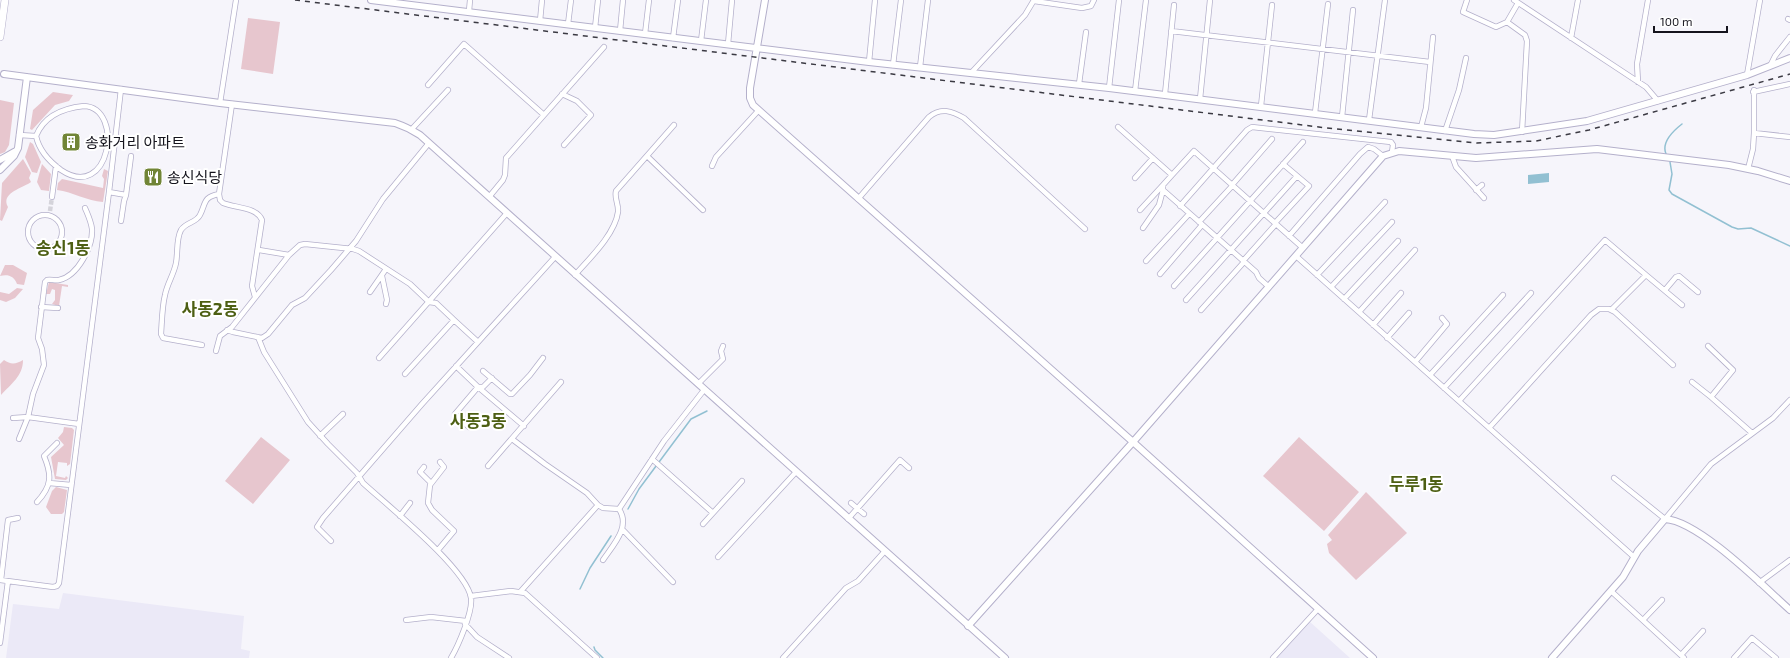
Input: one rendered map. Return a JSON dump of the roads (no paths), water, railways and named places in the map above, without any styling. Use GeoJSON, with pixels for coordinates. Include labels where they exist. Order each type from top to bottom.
{"type":"FeatureCollection","features":[{"type":"Feature","properties":{"kind":"main road"},"geometry":{"type":"LineString","coordinates":[[0,38],[4,0]]}},
{"type":"Feature","properties":{"kind":"street"},"geometry":{"type":"LineString","coordinates":[[220,103],[236,0]]}},
{"type":"Feature","properties":{"kind":"street"},"geometry":{"type":"LineString","coordinates":[[371,0],[893,65],[1165,94],[1342,116],[1445,131],[1494,135],[1522,132],[1587,121],[1747,74],[1790,58]]}},
{"type":"Feature","properties":{"kind":"street"},"geometry":{"type":"LineString","coordinates":[[469,12],[470,0]]}},
{"type":"Feature","properties":{"kind":"street"},"geometry":{"type":"LineString","coordinates":[[540,21],[542,0]]}},
{"type":"Feature","properties":{"kind":"street"},"geometry":{"type":"LineString","coordinates":[[568,24],[571,0]]}},
{"type":"Feature","properties":{"kind":"street"},"geometry":{"type":"LineString","coordinates":[[595,28],[598,0]]}},
{"type":"Feature","properties":{"kind":"street"},"geometry":{"type":"LineString","coordinates":[[620,31],[623,0]]}},
{"type":"Feature","properties":{"kind":"street"},"geometry":{"type":"LineString","coordinates":[[645,34],[649,0]]}},
{"type":"Feature","properties":{"kind":"street"},"geometry":{"type":"LineString","coordinates":[[673,38],[678,0]]}},
{"type":"Feature","properties":{"kind":"street"},"geometry":{"type":"LineString","coordinates":[[701,41],[706,0]]}},
{"type":"Feature","properties":{"kind":"street"},"geometry":{"type":"LineString","coordinates":[[728,44],[732,0]]}},
{"type":"Feature","properties":{"kind":"street"},"geometry":{"type":"LineString","coordinates":[[765,0],[750,94],[751,102],[758,110],[1133,442],[1373,658]]}},
{"type":"Feature","properties":{"kind":"street"},"geometry":{"type":"LineString","coordinates":[[869,62],[875,0]]}},
{"type":"Feature","properties":{"kind":"street"},"geometry":{"type":"LineString","coordinates":[[893,65],[901,0]]}},
{"type":"Feature","properties":{"kind":"street"},"geometry":{"type":"LineString","coordinates":[[920,67],[928,0]]}},
{"type":"Feature","properties":{"kind":"street"},"geometry":{"type":"LineString","coordinates":[[971,73],[1024,15],[1034,1],[1082,8],[1091,6],[1094,0]]}},
{"type":"Feature","properties":{"kind":"street"},"geometry":{"type":"LineString","coordinates":[[1109,88],[1119,0]]}},
{"type":"Feature","properties":{"kind":"street"},"geometry":{"type":"LineString","coordinates":[[1135,91],[1146,0]]}},
{"type":"Feature","properties":{"kind":"street"},"geometry":{"type":"LineString","coordinates":[[1200,99],[1210,0]]}},
{"type":"Feature","properties":{"kind":"street"},"geometry":{"type":"LineString","coordinates":[[1369,120],[1376,56],[1385,0]]}},
{"type":"Feature","properties":{"kind":"street"},"geometry":{"type":"LineString","coordinates":[[1467,0],[1463,12],[1496,27],[1507,22],[1516,2],[1646,87],[1658,101]]}},
{"type":"Feature","properties":{"kind":"street"},"geometry":{"type":"LineString","coordinates":[[1571,38],[1578,0]]}},
{"type":"Feature","properties":{"kind":"street"},"geometry":{"type":"LineString","coordinates":[[1638,82],[1638,64],[1648,0]]}},
{"type":"Feature","properties":{"kind":"street"},"geometry":{"type":"LineString","coordinates":[[1747,74],[1760,0]]}},
{"type":"Feature","properties":{"kind":"street"},"geometry":{"type":"LineString","coordinates":[[1315,113],[1328,4]]}},
{"type":"Feature","properties":{"kind":"street"},"geometry":{"type":"LineString","coordinates":[[1165,94],[1174,5]]}},
{"type":"Feature","properties":{"kind":"street"},"geometry":{"type":"LineString","coordinates":[[1260,106],[1272,5]]}},
{"type":"Feature","properties":{"kind":"street"},"geometry":{"type":"LineString","coordinates":[[1342,116],[1354,10]]}},
{"type":"Feature","properties":{"kind":"street"},"geometry":{"type":"LineString","coordinates":[[1507,22],[1525,35],[1527,41],[1522,132]]}},
{"type":"Feature","properties":{"kind":"street"},"geometry":{"type":"LineString","coordinates":[[1171,30],[1430,62]]}},
{"type":"Feature","properties":{"kind":"street"},"geometry":{"type":"LineString","coordinates":[[1079,84],[1086,32]]}},
{"type":"Feature","properties":{"kind":"street"},"geometry":{"type":"LineString","coordinates":[[1421,127],[1426,108],[1433,37]]}},
{"type":"Feature","properties":{"kind":"street"},"geometry":{"type":"LineString","coordinates":[[1770,66],[1775,56],[1790,37]]}},
{"type":"Feature","properties":{"kind":"street"},"geometry":{"type":"LineString","coordinates":[[428,85],[464,44],[544,115]]}},
{"type":"Feature","properties":{"kind":"street"},"geometry":{"type":"LineString","coordinates":[[489,197],[503,180],[505,175],[506,158],[604,47]]}},
{"type":"Feature","properties":{"kind":"street"},"geometry":{"type":"LineString","coordinates":[[1445,131],[1459,90],[1466,58]]}},
{"type":"Feature","properties":{"kind":"street"},"geometry":{"type":"LineString","coordinates":[[4,74],[220,103],[403,125],[429,143],[1005,658]]}},
{"type":"Feature","properties":{"kind":"street"},"geometry":{"type":"LineString","coordinates":[[0,170],[14,156],[18,148],[27,77]]}},
{"type":"Feature","properties":{"kind":"street"},"geometry":{"type":"LineString","coordinates":[[1748,168],[1753,149],[1753,91],[1790,84]]}},
{"type":"Feature","properties":{"kind":"street"},"geometry":{"type":"LineString","coordinates":[[18,518],[8,520],[0,580],[53,587],[57,586],[115,147],[121,89]]}},
{"type":"Feature","properties":{"kind":"street"},"geometry":{"type":"LineString","coordinates":[[411,130],[448,90]]}},
{"type":"Feature","properties":{"kind":"street"},"geometry":{"type":"LineString","coordinates":[[562,94],[577,102],[591,115],[564,145]]}},
{"type":"Feature","properties":{"kind":"street"},"geometry":{"type":"LineString","coordinates":[[232,104],[219,194],[220,200],[223,203],[255,212],[262,220],[259,250],[252,286],[255,297]]}},
{"type":"Feature","properties":{"kind":"street"},"geometry":{"type":"LineString","coordinates":[[90,106],[96,108],[104,117],[108,133],[107,145],[102,164],[92,175],[77,177],[68,174],[56,166],[45,154],[38,143],[36,136],[46,122],[65,109],[90,106]]}},
{"type":"Feature","properties":{"kind":"street"},"geometry":{"type":"LineString","coordinates":[[712,166],[716,157],[758,110]]}},
{"type":"Feature","properties":{"kind":"street"},"geometry":{"type":"LineString","coordinates":[[858,199],[930,117],[935,113],[944,110],[951,111],[964,118],[1085,229]]}},
{"type":"Feature","properties":{"kind":"street"},"geometry":{"type":"LineString","coordinates":[[576,275],[596,252],[616,221],[619,204],[616,198],[616,191],[674,125]]}},
{"type":"Feature","properties":{"kind":"street"},"geometry":{"type":"LineString","coordinates":[[1118,127],[1172,175]]}},
{"type":"Feature","properties":{"kind":"street"},"geometry":{"type":"LineString","coordinates":[[1180,206],[1247,130],[1252,127],[1391,142],[1393,145],[1392,152]]}},
{"type":"Feature","properties":{"kind":"street"},"geometry":{"type":"LineString","coordinates":[[1754,133],[1790,137]]}},
{"type":"Feature","properties":{"kind":"street"},"geometry":{"type":"LineString","coordinates":[[19,135],[36,136]]}},
{"type":"Feature","properties":{"kind":"street"},"geometry":{"type":"LineString","coordinates":[[1160,274],[1232,185],[1272,139]]}},
{"type":"Feature","properties":{"kind":"street"},"geometry":{"type":"LineString","coordinates":[[1174,286],[1303,142]]}},
{"type":"Feature","properties":{"kind":"street"},"geometry":{"type":"LineString","coordinates":[[227,330],[262,338],[268,334],[292,305],[299,302],[314,290],[366,228],[383,200],[429,143]]}},
{"type":"Feature","properties":{"kind":"street"},"geometry":{"type":"LineString","coordinates":[[107,145],[115,147]]}},
{"type":"Feature","properties":{"kind":"street"},"geometry":{"type":"LineString","coordinates":[[1289,236],[1360,154],[1368,147],[1374,149],[1383,156]]}},
{"type":"Feature","properties":{"kind":"street"},"geometry":{"type":"LineString","coordinates":[[0,160],[12,154],[18,148]]}},
{"type":"Feature","properties":{"kind":"street"},"geometry":{"type":"LineString","coordinates":[[968,626],[1133,442],[1383,156],[1398,150],[1476,158],[1597,149],[1708,161],[1748,168],[1790,181]]}},
{"type":"Feature","properties":{"kind":"street"},"geometry":{"type":"LineString","coordinates":[[1140,210],[1163,188],[1172,175],[1194,151],[1303,248]]}},
{"type":"Feature","properties":{"kind":"street"},"geometry":{"type":"LineString","coordinates":[[121,220],[131,156]]}},
{"type":"Feature","properties":{"kind":"street"},"geometry":{"type":"LineString","coordinates":[[647,156],[703,210]]}},
{"type":"Feature","properties":{"kind":"street"},"geometry":{"type":"LineString","coordinates":[[1452,156],[1456,166],[1484,198]]}},
{"type":"Feature","properties":{"kind":"street"},"geometry":{"type":"LineString","coordinates":[[1135,178],[1153,158]]}},
{"type":"Feature","properties":{"kind":"street"},"geometry":{"type":"LineString","coordinates":[[1201,310],[1309,186],[1283,164]]}},
{"type":"Feature","properties":{"kind":"street"},"geometry":{"type":"LineString","coordinates":[[52,197],[56,166]]}},
{"type":"Feature","properties":{"kind":"street"},"geometry":{"type":"LineString","coordinates":[[1186,300],[1297,176]]}},
{"type":"Feature","properties":{"kind":"street"},"geometry":{"type":"LineString","coordinates":[[1476,190],[1482,185]]}},
{"type":"Feature","properties":{"kind":"street"},"geometry":{"type":"LineString","coordinates":[[1163,188],[1180,206],[1244,261],[1269,287]]}},
{"type":"Feature","properties":{"kind":"street"},"geometry":{"type":"LineString","coordinates":[[1143,228],[1159,205],[1163,188]]}},
{"type":"Feature","properties":{"kind":"street"},"geometry":{"type":"LineString","coordinates":[[109,192],[126,195]]}},
{"type":"Feature","properties":{"kind":"street"},"geometry":{"type":"LineString","coordinates":[[202,345],[164,339],[161,334],[165,295],[176,264],[179,236],[186,225],[196,220],[200,215],[206,199],[219,194]]}},
{"type":"Feature","properties":{"kind":"street"},"geometry":{"type":"LineString","coordinates":[[1318,276],[1385,202]]}},
{"type":"Feature","properties":{"kind":"street"},"geometry":{"type":"LineString","coordinates":[[19,439],[28,417],[33,394],[44,365],[42,349],[38,338],[41,307],[47,280],[59,280],[71,274],[85,257],[92,239],[91,224],[85,208]]}},
{"type":"Feature","properties":{"kind":"street"},"geometry":{"type":"LineString","coordinates":[[379,358],[507,213]]}},
{"type":"Feature","properties":{"kind":"street"},"geometry":{"type":"LineString","coordinates":[[50,214],[60,224],[62,231],[61,238],[54,246],[41,248],[32,243],[29,236],[29,230],[31,223],[36,218],[50,214]]}},
{"type":"Feature","properties":{"kind":"street"},"geometry":{"type":"LineString","coordinates":[[1146,261],[1189,214]]}},
{"type":"Feature","properties":{"kind":"street"},"geometry":{"type":"LineString","coordinates":[[1331,287],[1392,222]]}},
{"type":"Feature","properties":{"kind":"street"},"geometry":{"type":"LineString","coordinates":[[92,239],[102,241]]}},
{"type":"Feature","properties":{"kind":"street"},"geometry":{"type":"LineString","coordinates":[[1459,401],[1605,240],[1682,305]]}},
{"type":"Feature","properties":{"kind":"street"},"geometry":{"type":"LineString","coordinates":[[1344,299],[1398,241]]}},
{"type":"Feature","properties":{"kind":"street"},"geometry":{"type":"LineString","coordinates":[[216,351],[220,336],[235,323],[289,255],[300,245],[305,244],[348,248],[359,251],[410,284],[429,302],[436,303],[478,342]]}},
{"type":"Feature","properties":{"kind":"street"},"geometry":{"type":"LineString","coordinates":[[259,250],[289,255]]}},
{"type":"Feature","properties":{"kind":"street"},"geometry":{"type":"LineString","coordinates":[[1359,312],[1416,250]]}},
{"type":"Feature","properties":{"kind":"street"},"geometry":{"type":"LineString","coordinates":[[1296,256],[1634,557]]}},
{"type":"Feature","properties":{"kind":"street"},"geometry":{"type":"LineString","coordinates":[[331,541],[319,530],[317,527],[318,523],[456,366],[555,257]]}},
{"type":"Feature","properties":{"kind":"street"},"geometry":{"type":"LineString","coordinates":[[370,292],[386,269]]}},
{"type":"Feature","properties":{"kind":"street"},"geometry":{"type":"LineString","coordinates":[[1611,310],[1646,275]]}},
{"type":"Feature","properties":{"kind":"street"},"geometry":{"type":"LineString","coordinates":[[382,276],[387,300],[386,304]]}},
{"type":"Feature","properties":{"kind":"street"},"geometry":{"type":"LineString","coordinates":[[1665,290],[1676,277],[1679,276],[1698,292]]}},
{"type":"Feature","properties":{"kind":"street"},"geometry":{"type":"LineString","coordinates":[[1373,325],[1401,293]]}},
{"type":"Feature","properties":{"kind":"street"},"geometry":{"type":"LineString","coordinates":[[1444,388],[1531,293]]}},
{"type":"Feature","properties":{"kind":"street"},"geometry":{"type":"LineString","coordinates":[[1430,375],[1502,295]]}},
{"type":"Feature","properties":{"kind":"street"},"geometry":{"type":"LineString","coordinates":[[41,307],[58,308]]}},
{"type":"Feature","properties":{"kind":"street"},"geometry":{"type":"LineString","coordinates":[[1489,428],[1595,311],[1602,308],[1611,310],[1673,365]]}},
{"type":"Feature","properties":{"kind":"street"},"geometry":{"type":"LineString","coordinates":[[1387,338],[1410,313]]}},
{"type":"Feature","properties":{"kind":"street"},"geometry":{"type":"LineString","coordinates":[[1415,362],[1447,324],[1442,318]]}},
{"type":"Feature","properties":{"kind":"street"},"geometry":{"type":"LineString","coordinates":[[405,374],[454,320]]}},
{"type":"Feature","properties":{"kind":"street"},"geometry":{"type":"LineString","coordinates":[[258,337],[264,352],[308,422],[359,478],[438,550],[455,569],[471,596],[471,603],[461,638],[451,658]]}},
{"type":"Feature","properties":{"kind":"street"},"geometry":{"type":"LineString","coordinates":[[698,384],[723,359],[721,351],[723,346]]}},
{"type":"Feature","properties":{"kind":"street"},"geometry":{"type":"LineString","coordinates":[[1708,346],[1733,370],[1711,397]]}},
{"type":"Feature","properties":{"kind":"street"},"geometry":{"type":"LineString","coordinates":[[484,371],[510,394],[514,394],[543,358]]}},
{"type":"Feature","properties":{"kind":"street"},"geometry":{"type":"LineString","coordinates":[[456,366],[524,426]]}},
{"type":"Feature","properties":{"kind":"street"},"geometry":{"type":"LineString","coordinates":[[469,427],[455,414],[478,387],[483,387],[492,378]]}},
{"type":"Feature","properties":{"kind":"street"},"geometry":{"type":"LineString","coordinates":[[488,466],[562,382]]}},
{"type":"Feature","properties":{"kind":"street"},"geometry":{"type":"LineString","coordinates":[[1692,382],[1752,433]]}},
{"type":"Feature","properties":{"kind":"street"},"geometry":{"type":"LineString","coordinates":[[619,509],[655,461],[704,390]]}},
{"type":"Feature","properties":{"kind":"street"},"geometry":{"type":"LineString","coordinates":[[1552,658],[1624,577],[1634,557],[1711,464],[1780,411],[1790,400]]}},
{"type":"Feature","properties":{"kind":"street"},"geometry":{"type":"LineString","coordinates":[[320,436],[343,414]]}},
{"type":"Feature","properties":{"kind":"street"},"geometry":{"type":"LineString","coordinates":[[14,418],[28,417],[79,424]]}},
{"type":"Feature","properties":{"kind":"street"},"geometry":{"type":"LineString","coordinates":[[512,439],[587,493],[598,505],[603,508],[619,509],[623,514],[624,523],[622,530],[603,560]]}},
{"type":"Feature","properties":{"kind":"street"},"geometry":{"type":"LineString","coordinates":[[37,502],[47,489],[49,482],[50,475],[44,456],[57,443]]}},
{"type":"Feature","properties":{"kind":"street"},"geometry":{"type":"LineString","coordinates":[[848,519],[901,459],[909,468]]}},
{"type":"Feature","properties":{"kind":"street"},"geometry":{"type":"LineString","coordinates":[[655,461],[713,513]]}},
{"type":"Feature","properties":{"kind":"street"},"geometry":{"type":"LineString","coordinates":[[438,550],[454,531],[432,510],[428,502],[432,482],[444,467],[440,462]]}},
{"type":"Feature","properties":{"kind":"street"},"geometry":{"type":"LineString","coordinates":[[424,467],[420,472],[432,482]]}},
{"type":"Feature","properties":{"kind":"street"},"geometry":{"type":"LineString","coordinates":[[718,557],[796,472]]}},
{"type":"Feature","properties":{"kind":"street"},"geometry":{"type":"LineString","coordinates":[[1614,478],[1665,519],[1683,523],[1714,543],[1790,610]]}},
{"type":"Feature","properties":{"kind":"street"},"geometry":{"type":"LineString","coordinates":[[703,524],[742,481]]}},
{"type":"Feature","properties":{"kind":"street"},"geometry":{"type":"LineString","coordinates":[[49,482],[71,485]]}},
{"type":"Feature","properties":{"kind":"street"},"geometry":{"type":"LineString","coordinates":[[400,516],[410,503]]}},
{"type":"Feature","properties":{"kind":"street"},"geometry":{"type":"LineString","coordinates":[[851,503],[864,514]]}},
{"type":"Feature","properties":{"kind":"street"},"geometry":{"type":"LineString","coordinates":[[521,591],[598,505]]}},
{"type":"Feature","properties":{"kind":"street"},"geometry":{"type":"LineString","coordinates":[[622,530],[673,582]]}},
{"type":"Feature","properties":{"kind":"street"},"geometry":{"type":"LineString","coordinates":[[783,658],[846,588],[858,580],[885,551]]}},
{"type":"Feature","properties":{"kind":"street"},"geometry":{"type":"LineString","coordinates":[[1759,583],[1790,560]]}},
{"type":"Feature","properties":{"kind":"street"},"geometry":{"type":"LineString","coordinates":[[0,641],[8,581]]}},
{"type":"Feature","properties":{"kind":"street"},"geometry":{"type":"LineString","coordinates":[[471,596],[512,590],[521,591],[529,596],[591,656],[597,658]]}},
{"type":"Feature","properties":{"kind":"street"},"geometry":{"type":"LineString","coordinates":[[1611,591],[1683,656],[1703,631]]}},
{"type":"Feature","properties":{"kind":"street"},"geometry":{"type":"LineString","coordinates":[[1643,620],[1662,600]]}},
{"type":"Feature","properties":{"kind":"street"},"geometry":{"type":"LineString","coordinates":[[1273,658],[1318,609]]}},
{"type":"Feature","properties":{"kind":"street"},"geometry":{"type":"LineString","coordinates":[[406,620],[431,617],[465,623],[478,637],[508,658]]}},
{"type":"Feature","properties":{"kind":"street"},"geometry":{"type":"LineString","coordinates":[[1734,658],[1752,638],[1776,658]]}},
{"type":"Feature","properties":{"kind":"water"},"geometry":{"type":"Polygon","coordinates":[[[1549,173],[1549,182],[1528,184],[1528,175],[1549,173]]]}},
{"type":"Feature","properties":{"kind":"waterway"},"geometry":{"type":"LineString","coordinates":[[1666,154],[1666,141],[1682,124]]}},
{"type":"Feature","properties":{"kind":"waterway"},"geometry":{"type":"LineString","coordinates":[[1670,162],[1672,174],[1669,190],[1672,194],[1732,227],[1738,229],[1751,228],[1790,246]]}},
{"type":"Feature","properties":{"kind":"waterway"},"geometry":{"type":"LineString","coordinates":[[628,509],[639,489],[691,419],[707,411]]}},
{"type":"Feature","properties":{"kind":"waterway"},"geometry":{"type":"LineString","coordinates":[[580,589],[590,568],[611,536]]}},
{"type":"Feature","properties":{"kind":"waterway"},"geometry":{"type":"LineString","coordinates":[[594,647],[603,658]]}},
{"type":"Feature","properties":{"kind":"tunnel"},"geometry":{"type":"LineString","coordinates":[[50,211],[52,197]]}},
{"type":"Feature","properties":{"kind":"railway"},"geometry":{"type":"LineString","coordinates":[[295,0],[1327,128],[1477,143],[1536,141],[1589,130],[1790,74]]}},
{"type":"Feature","properties":{"kind":"place","name":"송화거리 아파트"},"geometry":{"type":"Point","coordinates":[71,142]}},
{"type":"Feature","properties":{"kind":"place","name":"송신식당"},"geometry":{"type":"Point","coordinates":[153,177]}},
{"type":"Feature","properties":{"kind":"district","name":"송신1동"},"geometry":{"type":"Point","coordinates":[63,247]}},
{"type":"Feature","properties":{"kind":"district","name":"사동2동"},"geometry":{"type":"Point","coordinates":[210,308]}},
{"type":"Feature","properties":{"kind":"district","name":"사동3동"},"geometry":{"type":"Point","coordinates":[478,420]}},
{"type":"Feature","properties":{"kind":"district","name":"두루1동"},"geometry":{"type":"Point","coordinates":[1416,483]}}]}
